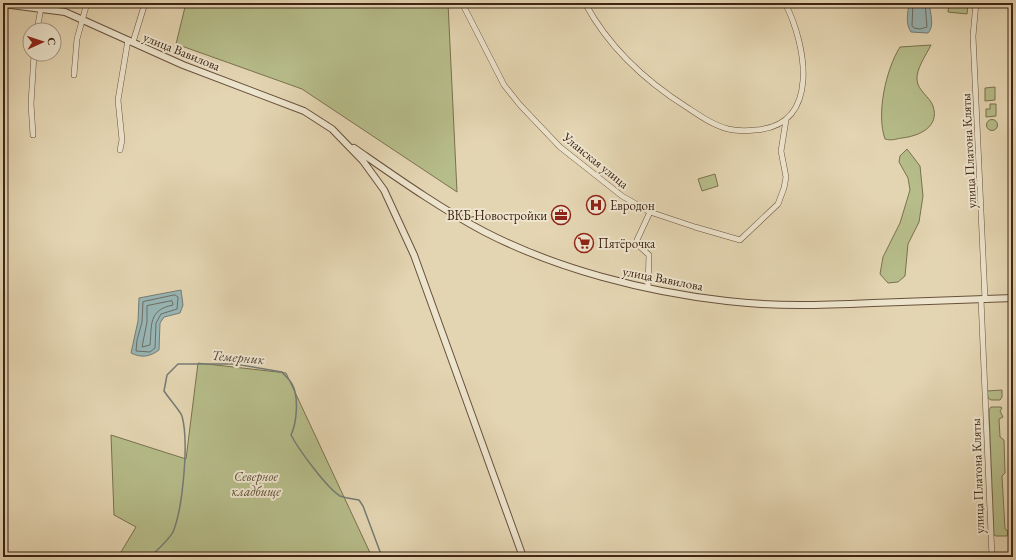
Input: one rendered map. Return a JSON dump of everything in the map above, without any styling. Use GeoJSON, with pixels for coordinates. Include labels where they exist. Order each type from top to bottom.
{"type":"FeatureCollection","features":[{"type":"Feature","properties":{"kind":"street"},"geometry":{"type":"LineString","coordinates":[[74,75],[77,39],[81,19],[87,3]]}},
{"type":"Feature","properties":{"kind":"street"},"geometry":{"type":"LineString","coordinates":[[120,150],[122,140],[118,100],[130,41],[145,3]]}},
{"type":"Feature","properties":{"kind":"street","name":"Уланская улица"},"geometry":{"type":"LineString","coordinates":[[462,3],[504,85],[520,105],[560,147],[622,196],[650,212],[740,240],[778,204],[780,199],[786,177],[781,151],[786,120]]}},
{"type":"Feature","properties":{"kind":"street"},"geometry":{"type":"LineString","coordinates":[[585,3],[599,28],[625,59],[665,94],[709,122],[727,129],[739,131],[766,129],[786,120],[794,111],[801,96],[804,78],[799,46],[785,3]]}},
{"type":"Feature","properties":{"kind":"street","name":"улица Платона Кляты"},"geometry":{"type":"LineString","coordinates":[[976,3],[973,36],[992,557]]}},
{"type":"Feature","properties":{"kind":"street","name":"улица Вавилова"},"geometry":{"type":"LineString","coordinates":[[3,4],[65,12],[184,65],[304,111],[332,130],[363,161],[384,190],[414,255],[523,557]]}},
{"type":"Feature","properties":{"kind":"street"},"geometry":{"type":"LineString","coordinates":[[38,22],[41,8]]}},
{"type":"Feature","properties":{"kind":"street"},"geometry":{"type":"LineString","coordinates":[[33,135],[31,104],[34,62]]}},
{"type":"Feature","properties":{"kind":"street","name":"улица Вавилова"},"geometry":{"type":"LineString","coordinates":[[343,141],[396,177],[484,231],[528,251],[573,268],[648,287],[727,302],[764,304],[830,304],[1013,298]]}},
{"type":"Feature","properties":{"kind":"street"},"geometry":{"type":"LineString","coordinates":[[648,287],[649,255],[638,245],[637,240],[650,212]]}},
{"type":"Feature","properties":{"kind":"green space"},"geometry":{"type":"Polygon","coordinates":[[[186,3],[448,3],[457,192],[302,89],[176,44],[186,3]]]}},
{"type":"Feature","properties":{"kind":"green space"},"geometry":{"type":"Polygon","coordinates":[[[949,3],[968,3],[967,14],[948,12],[949,3]]]}},
{"type":"Feature","properties":{"kind":"green space"},"geometry":{"type":"Polygon","coordinates":[[[931,45],[920,67],[917,80],[922,91],[933,106],[934,120],[931,125],[921,133],[894,140],[885,139],[882,129],[882,105],[890,67],[895,56],[900,47],[931,45]]]}},
{"type":"Feature","properties":{"kind":"green space"},"geometry":{"type":"Polygon","coordinates":[[[995,87],[995,100],[985,101],[985,88],[995,87]]]}},
{"type":"Feature","properties":{"kind":"green space"},"geometry":{"type":"Polygon","coordinates":[[[990,104],[996,104],[996,116],[986,117],[986,109],[990,109],[990,104]]]}},
{"type":"Feature","properties":{"kind":"green space"},"geometry":{"type":"Polygon","coordinates":[[[990,120],[994,120],[996,121],[996,129],[990,130],[987,127],[987,123],[990,120]]]}},
{"type":"Feature","properties":{"kind":"green space"},"geometry":{"type":"Polygon","coordinates":[[[907,149],[920,166],[923,196],[919,222],[908,244],[905,276],[898,282],[888,283],[880,274],[883,257],[900,223],[910,190],[908,178],[899,162],[900,156],[907,149]]]}},
{"type":"Feature","properties":{"kind":"green space"},"geometry":{"type":"Polygon","coordinates":[[[715,174],[718,186],[702,191],[698,179],[715,174]]]}},
{"type":"Feature","properties":{"kind":"green space","name":"Северное кладбище"},"geometry":{"type":"Polygon","coordinates":[[[198,363],[286,373],[372,557],[118,557],[136,527],[114,515],[111,435],[186,459],[198,363]]]}},
{"type":"Feature","properties":{"kind":"green space"},"geometry":{"type":"Polygon","coordinates":[[[1002,390],[1002,397],[1000,400],[991,400],[988,398],[987,391],[1002,390]]]}},
{"type":"Feature","properties":{"kind":"green space"},"geometry":{"type":"Polygon","coordinates":[[[991,407],[1002,408],[1000,411],[1003,417],[999,419],[1000,437],[1004,440],[1005,473],[1002,476],[1005,529],[1008,531],[1007,536],[994,535],[989,410],[991,407]]]}},
{"type":"Feature","properties":{"kind":"water"},"geometry":{"type":"Polygon","coordinates":[[[909,3],[929,3],[932,23],[928,33],[911,32],[909,29],[907,22],[909,3]]]}},
{"type":"Feature","properties":{"kind":"water"},"geometry":{"type":"Polygon","coordinates":[[[181,290],[183,305],[180,313],[164,317],[160,323],[159,350],[145,356],[138,356],[131,353],[138,321],[139,298],[181,290]]]}},
{"type":"Feature","properties":{"kind":"waterway","name":"Темерник"},"geometry":{"type":"LineString","coordinates":[[150,557],[173,532],[180,507],[185,457],[184,427],[181,414],[164,391],[167,375],[178,364],[235,364],[282,372],[291,382],[296,395],[296,416],[291,435],[313,468],[334,491],[342,497],[359,500],[363,506],[382,557]]}},
{"type":"Feature","properties":{"kind":"place","name":"Евродон"},"geometry":{"type":"Point","coordinates":[596,205]}},
{"type":"Feature","properties":{"kind":"place","name":"ВКБ-Новостройки"},"geometry":{"type":"Point","coordinates":[561,215]}},
{"type":"Feature","properties":{"kind":"place","name":"Пятёрочка"},"geometry":{"type":"Point","coordinates":[584,243]}}]}
